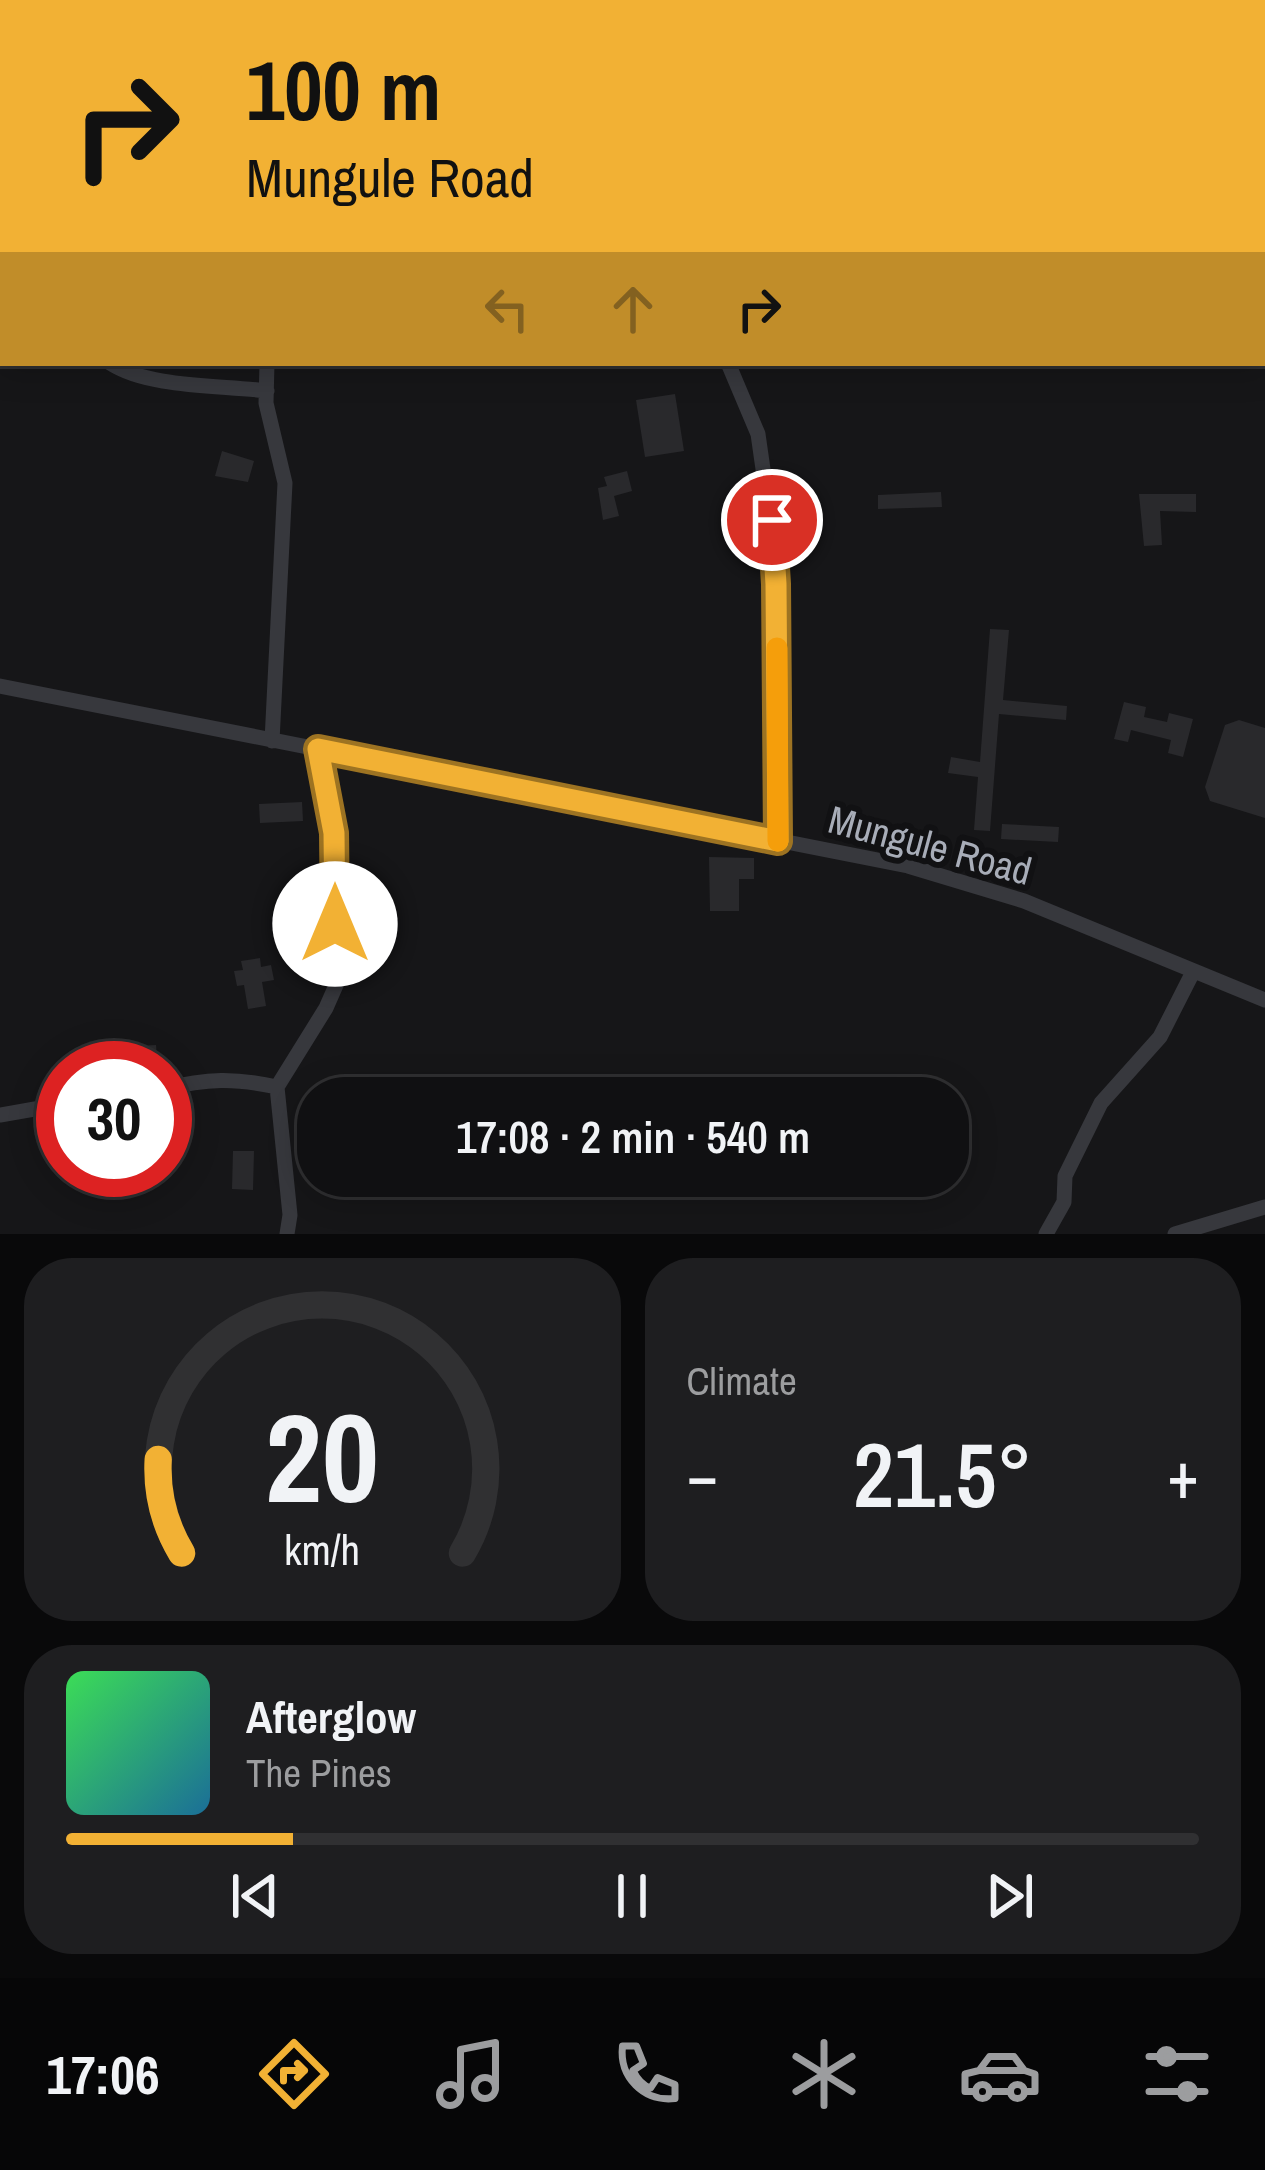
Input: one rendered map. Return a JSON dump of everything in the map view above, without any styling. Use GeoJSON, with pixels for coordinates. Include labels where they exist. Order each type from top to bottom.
{"type":"FeatureCollection","features":[{"type":"Feature","properties":{"kind":"street"},"geometry":{"type":"LineString","coordinates":[[114,366],[150,382],[176,372],[267,391]]}},
{"type":"Feature","properties":{"kind":"street"},"geometry":{"type":"LineString","coordinates":[[267,366],[266,403],[285,483],[272,741]]}},
{"type":"Feature","properties":{"kind":"street"},"geometry":{"type":"LineString","coordinates":[[729,366],[758,434],[776,553],[778,841]]}},
{"type":"Feature","properties":{"kind":"street","name":"Mungule Road"},"geometry":{"type":"LineString","coordinates":[[0,686],[967,882],[1265,1000]]}},
{"type":"Feature","properties":{"kind":"street"},"geometry":{"type":"LineString","coordinates":[[287,1234],[289,1202],[277,1088],[338,983],[334,833],[318,749]]}},
{"type":"Feature","properties":{"kind":"street"},"geometry":{"type":"LineString","coordinates":[[1046,1234],[1064,1202],[1065,1176],[1100,1103],[1160,1037],[1193,972]]}},
{"type":"Feature","properties":{"kind":"street"},"geometry":{"type":"LineString","coordinates":[[192,1082],[236,1078],[277,1088]]}},
{"type":"Feature","properties":{"kind":"street"},"geometry":{"type":"LineString","coordinates":[[0,1115],[36,1109]]}},
{"type":"Feature","properties":{"kind":"street"},"geometry":{"type":"LineString","coordinates":[[1175,1234],[1265,1207]]}},
{"type":"Feature","properties":{"kind":"building"},"geometry":{"type":"Polygon","coordinates":[[[675,394],[684,451],[645,457],[636,400],[675,394]]]}},
{"type":"Feature","properties":{"kind":"building"},"geometry":{"type":"Polygon","coordinates":[[[222,451],[254,461],[248,482],[215,476],[222,451]]]}},
{"type":"Feature","properties":{"kind":"building"},"geometry":{"type":"Polygon","coordinates":[[[627,471],[632,491],[614,496],[619,516],[603,520],[598,488],[607,486],[604,477],[627,471]]]}},
{"type":"Feature","properties":{"kind":"building"},"geometry":{"type":"Polygon","coordinates":[[[941,492],[942,507],[878,509],[878,495],[941,492]]]}},
{"type":"Feature","properties":{"kind":"building"},"geometry":{"type":"Polygon","coordinates":[[[1139,494],[1196,494],[1196,512],[1160,511],[1162,545],[1144,546],[1139,494]]]}},
{"type":"Feature","properties":{"kind":"building"},"geometry":{"type":"Polygon","coordinates":[[[990,629],[1009,630],[1003,700],[1067,706],[1066,720],[999,714],[990,831],[974,830],[978,777],[948,773],[951,757],[980,762],[990,629]]]}},
{"type":"Feature","properties":{"kind":"building"},"geometry":{"type":"Polygon","coordinates":[[[1124,702],[1146,707],[1144,717],[1167,722],[1169,713],[1193,719],[1183,757],[1168,753],[1171,740],[1131,730],[1128,742],[1114,739],[1124,702]]]}},
{"type":"Feature","properties":{"kind":"building"},"geometry":{"type":"Polygon","coordinates":[[[1239,720],[1265,728],[1265,818],[1210,801],[1205,787],[1225,725],[1239,720]]]}},
{"type":"Feature","properties":{"kind":"building"},"geometry":{"type":"Polygon","coordinates":[[[302,802],[303,821],[260,823],[259,804],[302,802]]]}},
{"type":"Feature","properties":{"kind":"building"},"geometry":{"type":"Polygon","coordinates":[[[1002,824],[1059,827],[1058,842],[1001,839],[1002,824]]]}},
{"type":"Feature","properties":{"kind":"building"},"geometry":{"type":"Polygon","coordinates":[[[709,857],[754,858],[754,879],[739,879],[739,911],[710,911],[709,857]]]}},
{"type":"Feature","properties":{"kind":"building"},"geometry":{"type":"Polygon","coordinates":[[[260,958],[261,967],[271,965],[274,980],[262,982],[266,1006],[248,1009],[244,985],[237,986],[234,971],[243,970],[241,961],[260,958]]]}},
{"type":"Feature","properties":{"kind":"building"},"geometry":{"type":"Polygon","coordinates":[[[233,1151],[254,1151],[253,1190],[232,1189],[233,1151]]]}},
{"type":"Feature","properties":{"kind":"slow traffic"},"geometry":{"type":"LineString","coordinates":[[777,648],[778,841]]}},
{"type":"Feature","properties":{"kind":"route"},"geometry":{"type":"LineString","coordinates":[[335,924],[334,833],[318,749],[778,841],[772,520]]}}]}
